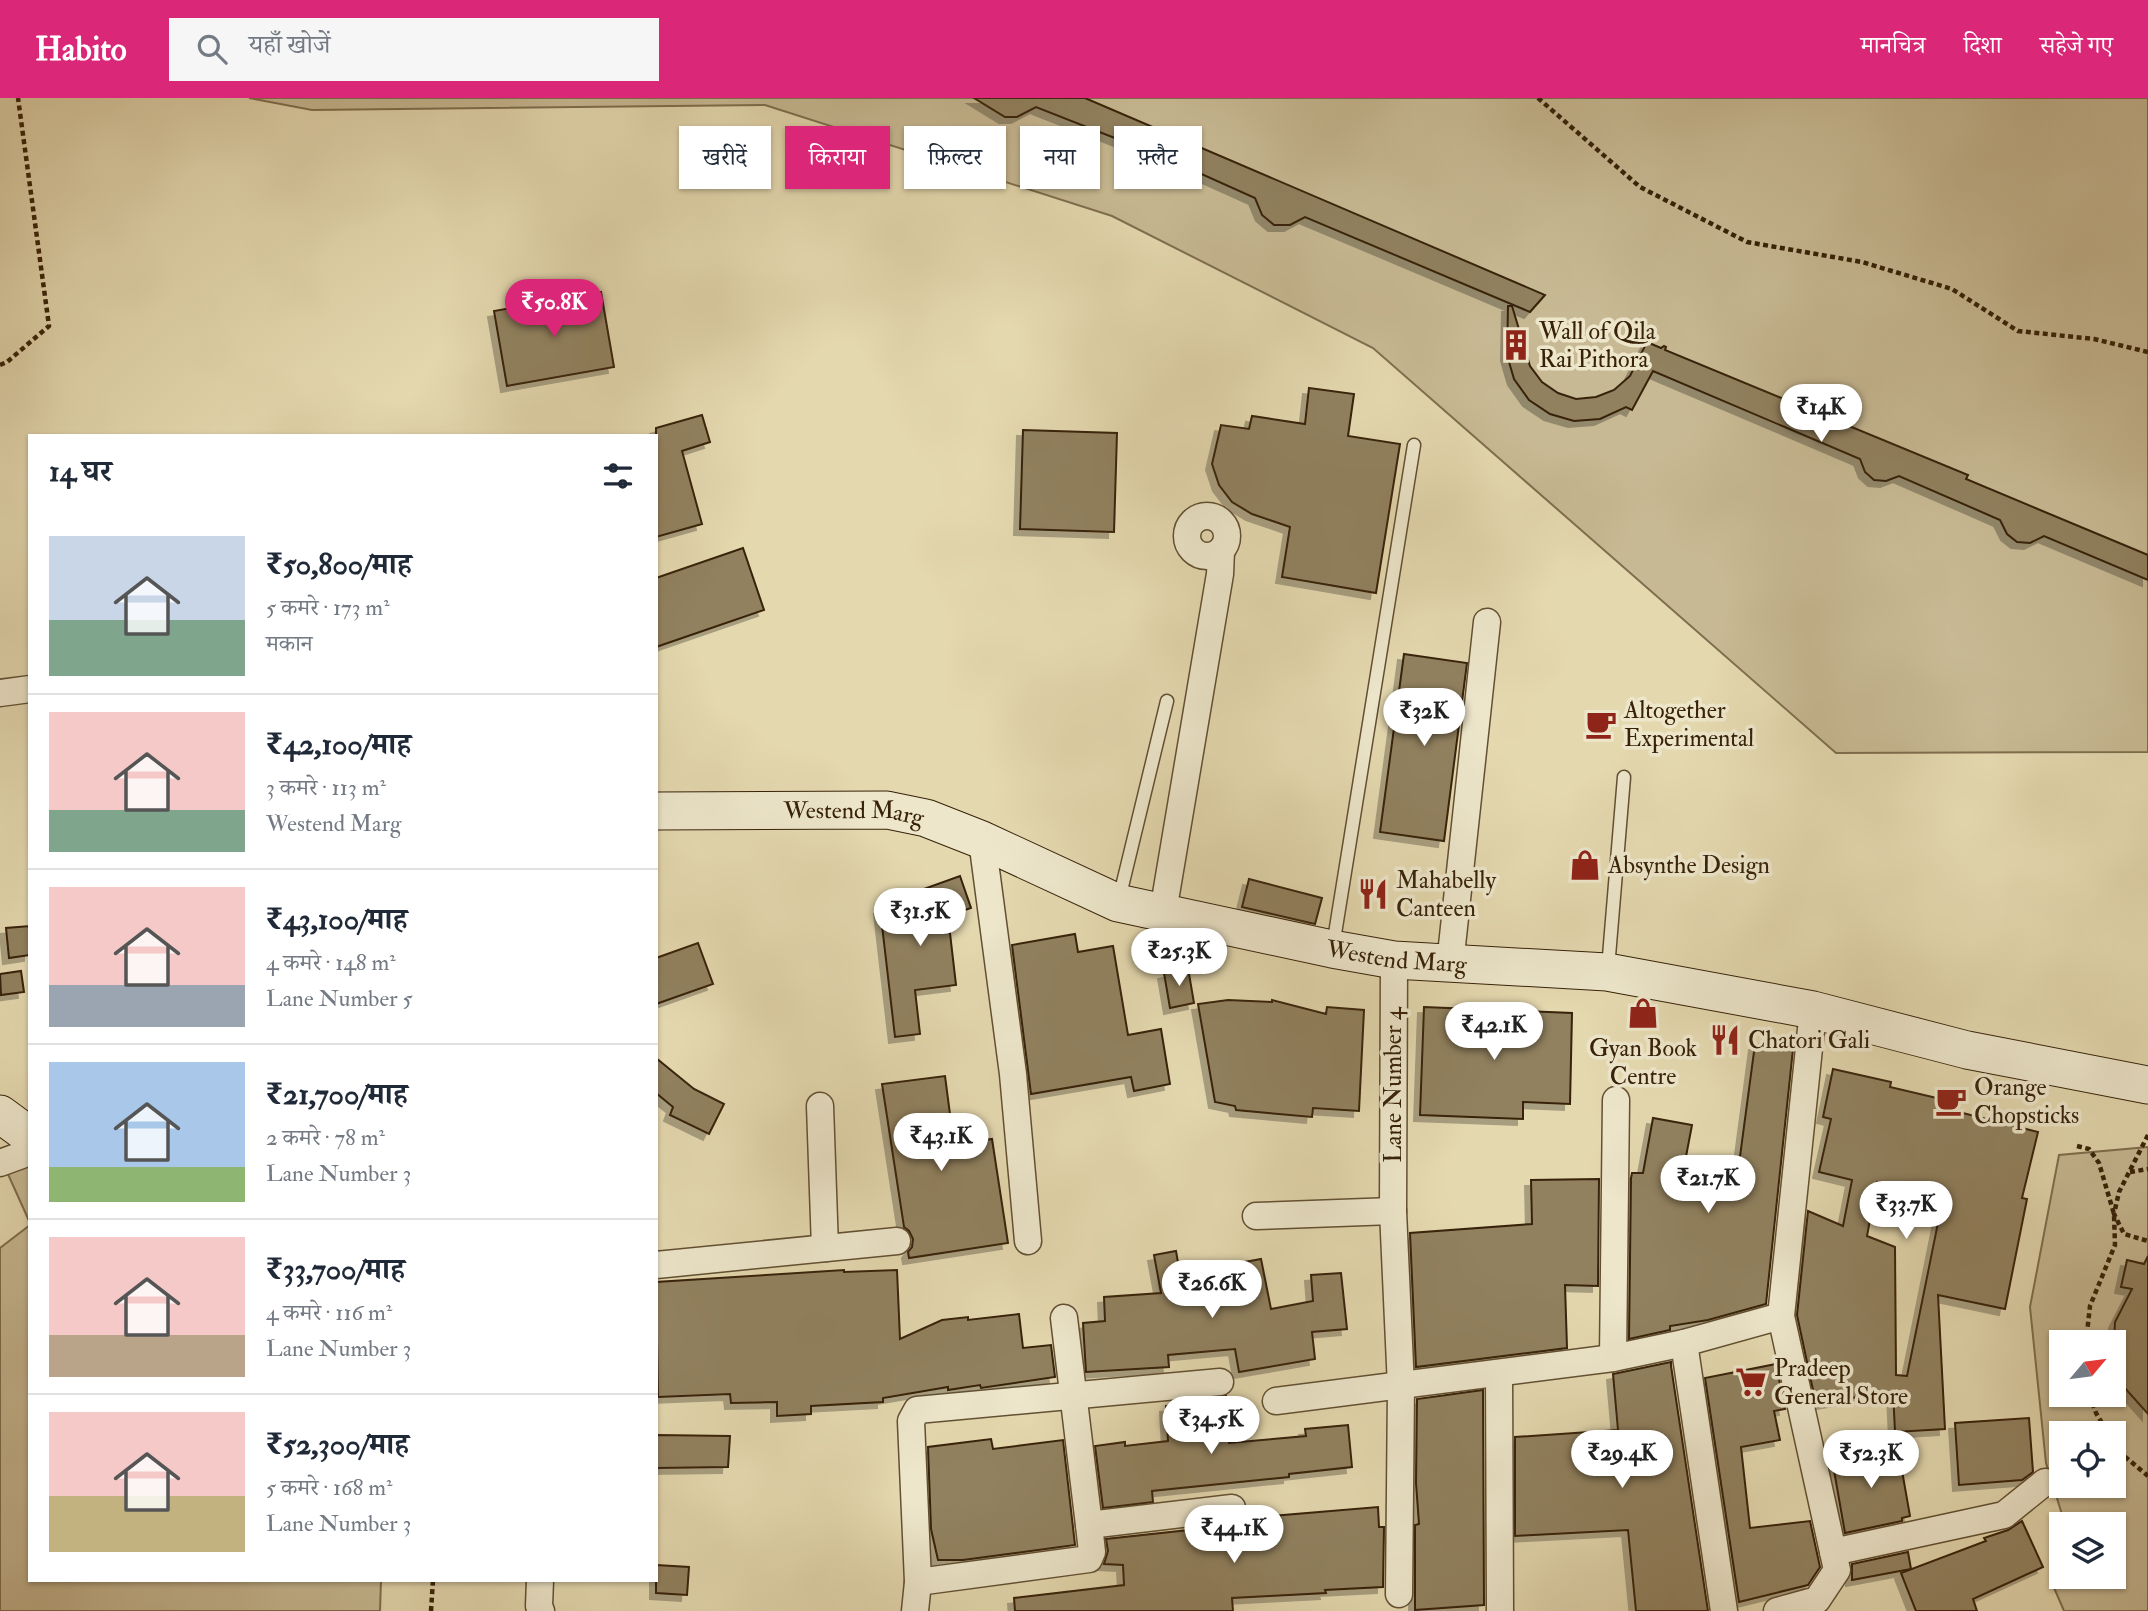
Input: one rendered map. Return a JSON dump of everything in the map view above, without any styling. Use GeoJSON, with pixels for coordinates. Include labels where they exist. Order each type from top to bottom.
{"type":"FeatureCollection","features":[{"type":"Feature","properties":{"kind":"street"},"geometry":{"type":"LineString","coordinates":[[1163,912],[1220,574],[1221,551]]}},
{"type":"Feature","properties":{"kind":"street"},"geometry":{"type":"LineString","coordinates":[[1450,964],[1487,622]]}},
{"type":"Feature","properties":{"kind":"street"},"geometry":{"type":"LineString","coordinates":[[0,693],[28,689]]}},
{"type":"Feature","properties":{"kind":"street","name":"Westend Marg"},"geometry":{"type":"LineString","coordinates":[[658,811],[887,810],[926,818],[982,840],[1118,903],[1394,960],[1607,972],[1813,1010],[1967,1050],[2148,1086]]}},
{"type":"Feature","properties":{"kind":"street"},"geometry":{"type":"LineString","coordinates":[[982,840],[1013,1074],[1028,1241]]}},
{"type":"Feature","properties":{"kind":"street","name":"Lane Number 4"},"geometry":{"type":"LineString","coordinates":[[1394,960],[1393,1211],[1401,1387],[1399,1594]]}},
{"type":"Feature","properties":{"kind":"street"},"geometry":{"type":"LineString","coordinates":[[1777,1611],[1817,1600],[1837,1570],[1781,1316],[1813,1010]]}},
{"type":"Feature","properties":{"kind":"street"},"geometry":{"type":"LineString","coordinates":[[1613,1358],[1616,1100]]}},
{"type":"Feature","properties":{"kind":"street"},"geometry":{"type":"LineString","coordinates":[[820,1105],[825,1248]]}},
{"type":"Feature","properties":{"kind":"street"},"geometry":{"type":"LineString","coordinates":[[0,1114],[28,1135]]}},
{"type":"Feature","properties":{"kind":"street"},"geometry":{"type":"LineString","coordinates":[[0,1163],[28,1153]]}},
{"type":"Feature","properties":{"kind":"street"},"geometry":{"type":"LineString","coordinates":[[1256,1216],[1393,1211]]}},
{"type":"Feature","properties":{"kind":"street"},"geometry":{"type":"LineString","coordinates":[[658,1265],[897,1241]]}},
{"type":"Feature","properties":{"kind":"street"},"geometry":{"type":"LineString","coordinates":[[1276,1401],[1613,1358],[1684,1343],[1781,1316]]}},
{"type":"Feature","properties":{"kind":"street"},"geometry":{"type":"LineString","coordinates":[[918,1582],[1089,1559],[1092,1552],[1064,1318]]}},
{"type":"Feature","properties":{"kind":"street"},"geometry":{"type":"LineString","coordinates":[[1684,1343],[1724,1611]]}},
{"type":"Feature","properties":{"kind":"street"},"geometry":{"type":"LineString","coordinates":[[1499,1373],[1500,1611]]}},
{"type":"Feature","properties":{"kind":"street"},"geometry":{"type":"LineString","coordinates":[[915,1611],[918,1582],[911,1421],[917,1410],[1220,1382]]}},
{"type":"Feature","properties":{"kind":"street"},"geometry":{"type":"LineString","coordinates":[[1833,1552],[2004,1515],[2045,1482]]}},
{"type":"Feature","properties":{"kind":"street"},"geometry":{"type":"LineString","coordinates":[[1089,1525],[1232,1507]]}},
{"type":"Feature","properties":{"kind":"lane"},"geometry":{"type":"LineString","coordinates":[[1332,949],[1414,445]]}},
{"type":"Feature","properties":{"kind":"lane"},"geometry":{"type":"LineString","coordinates":[[1118,903],[1167,701]]}},
{"type":"Feature","properties":{"kind":"lane"},"geometry":{"type":"LineString","coordinates":[[1607,972],[1624,777]]}},
{"type":"Feature","properties":{"kind":"path"},"geometry":{"type":"LineString","coordinates":[[0,365],[49,326],[19,98]]}},
{"type":"Feature","properties":{"kind":"path"},"geometry":{"type":"LineString","coordinates":[[1538,98],[1640,187],[1747,242],[1862,262],[1952,289],[2018,331],[2094,339],[2148,352]]}},
{"type":"Feature","properties":{"kind":"path"},"geometry":{"type":"LineString","coordinates":[[2148,1135],[2119,1192],[2113,1214],[2124,1234],[2148,1241]]}},
{"type":"Feature","properties":{"kind":"path"},"geometry":{"type":"LineString","coordinates":[[2077,1146],[2089,1149],[2099,1163],[2113,1214],[2115,1245],[2090,1306],[2087,1330]]}},
{"type":"Feature","properties":{"kind":"path"},"geometry":{"type":"LineString","coordinates":[[2129,1172],[2148,1169]]}},
{"type":"Feature","properties":{"kind":"path"},"geometry":{"type":"LineString","coordinates":[[2126,1457],[2148,1476]]}},
{"type":"Feature","properties":{"kind":"path"},"geometry":{"type":"LineString","coordinates":[[430,1611],[433,1582]]}},
{"type":"Feature","properties":{"kind":"shaded area"},"geometry":{"type":"Polygon","coordinates":[[[249,98],[2148,98],[2148,752],[1836,753],[1373,348],[1112,216],[1028,189],[1100,189],[1100,126],[1020,126],[1020,187],[1006,182],[1006,126],[904,126],[904,149],[890,145],[890,126],[831,126],[765,105],[312,110],[249,98]]]}},
{"type":"Feature","properties":{"kind":"shaded area"},"geometry":{"type":"Polygon","coordinates":[[[2148,1147],[2148,1611],[2064,1611],[2055,1589],[2126,1589],[2126,1512],[2061,1512],[2057,1498],[2126,1498],[2126,1421],[2049,1421],[2049,1473],[2030,1307],[2059,1155],[2148,1147]]]}},
{"type":"Feature","properties":{"kind":"shaded area"},"geometry":{"type":"Polygon","coordinates":[[[28,1165],[28,1219],[7,1172],[28,1165]]]}},
{"type":"Feature","properties":{"kind":"shaded area"},"geometry":{"type":"Polygon","coordinates":[[[28,1227],[28,1582],[381,1582],[380,1611],[0,1611],[0,1248],[28,1227]]]}},
{"type":"Feature","properties":{"kind":"building"},"geometry":{"type":"Polygon","coordinates":[[[974,98],[1085,98],[1150,126],[1114,126],[1114,138],[1100,132],[1100,126],[1084,126],[1036,107],[1017,117],[1005,117],[974,98]]]}},
{"type":"Feature","properties":{"kind":"building"},"geometry":{"type":"Polygon","coordinates":[[[1202,148],[1545,295],[1530,312],[1305,217],[1290,225],[1274,225],[1262,215],[1255,198],[1202,174],[1202,148]]]}},
{"type":"Feature","properties":{"kind":"building"},"geometry":{"type":"Polygon","coordinates":[[[601,292],[614,367],[507,386],[494,311],[601,292]]]}},
{"type":"Feature","properties":{"kind":"building"},"geometry":{"type":"Polygon","coordinates":[[[1508,306],[1512,306],[1530,366],[1542,382],[1558,393],[1576,399],[1596,397],[1614,390],[1630,376],[1647,342],[1661,348],[1664,346],[1665,350],[1968,475],[1966,479],[2148,555],[2148,580],[2044,536],[2030,543],[2017,542],[2007,534],[2000,520],[1899,476],[1886,481],[1874,480],[1865,472],[1860,459],[1653,371],[1632,410],[1626,407],[1600,419],[1574,421],[1550,414],[1529,400],[1514,379],[1507,355],[1508,306]]]}},
{"type":"Feature","properties":{"kind":"building"},"geometry":{"type":"Polygon","coordinates":[[[1309,388],[1354,394],[1348,436],[1400,444],[1376,593],[1282,577],[1290,527],[1252,514],[1232,502],[1219,485],[1212,464],[1221,425],[1249,429],[1252,416],[1305,424],[1309,388]]]}},
{"type":"Feature","properties":{"kind":"building"},"geometry":{"type":"Polygon","coordinates":[[[702,415],[710,442],[682,451],[702,524],[658,536],[658,434],[656,428],[702,415]]]}},
{"type":"Feature","properties":{"kind":"building"},"geometry":{"type":"Polygon","coordinates":[[[1023,430],[1117,433],[1114,532],[1020,529],[1023,430]]]}},
{"type":"Feature","properties":{"kind":"building"},"geometry":{"type":"Polygon","coordinates":[[[743,548],[764,610],[658,646],[658,577],[743,548]]]}},
{"type":"Feature","properties":{"kind":"building"},"geometry":{"type":"Polygon","coordinates":[[[1404,654],[1467,663],[1444,841],[1380,832],[1404,654]]]}},
{"type":"Feature","properties":{"kind":"building"},"geometry":{"type":"Polygon","coordinates":[[[960,876],[971,908],[948,916],[956,985],[915,990],[920,1034],[895,1037],[880,908],[911,904],[907,895],[960,876]]]}},
{"type":"Feature","properties":{"kind":"building"},"geometry":{"type":"Polygon","coordinates":[[[1249,879],[1322,898],[1315,924],[1242,907],[1249,879]]]}},
{"type":"Feature","properties":{"kind":"building"},"geometry":{"type":"Polygon","coordinates":[[[28,926],[28,955],[9,958],[6,928],[28,926]]]}},
{"type":"Feature","properties":{"kind":"building"},"geometry":{"type":"Polygon","coordinates":[[[1075,934],[1078,952],[1113,946],[1128,1035],[1161,1029],[1170,1084],[1134,1091],[1131,1077],[1031,1094],[1012,945],[1075,934]]]}},
{"type":"Feature","properties":{"kind":"building"},"geometry":{"type":"Polygon","coordinates":[[[698,943],[713,984],[658,1003],[658,957],[698,943]]]}},
{"type":"Feature","properties":{"kind":"building"},"geometry":{"type":"Polygon","coordinates":[[[1188,968],[1194,1003],[1170,1008],[1164,973],[1188,968]]]}},
{"type":"Feature","properties":{"kind":"building"},"geometry":{"type":"Polygon","coordinates":[[[21,971],[24,992],[1,995],[0,974],[21,971]]]}},
{"type":"Feature","properties":{"kind":"building"},"geometry":{"type":"Polygon","coordinates":[[[1228,1000],[1272,1000],[1326,1014],[1327,1007],[1364,1010],[1359,1111],[1313,1108],[1312,1117],[1236,1110],[1235,1106],[1215,1102],[1198,1004],[1228,1000]]]}},
{"type":"Feature","properties":{"kind":"building"},"geometry":{"type":"Polygon","coordinates":[[[1424,1007],[1572,1013],[1570,1104],[1523,1102],[1523,1119],[1420,1115],[1424,1007]]]}},
{"type":"Feature","properties":{"kind":"building"},"geometry":{"type":"Polygon","coordinates":[[[1755,1044],[1793,1049],[1766,1304],[1708,1320],[1670,1326],[1670,1330],[1629,1339],[1631,1178],[1632,1173],[1643,1173],[1653,1118],[1692,1125],[1684,1167],[1737,1179],[1755,1044]]]}},
{"type":"Feature","properties":{"kind":"building"},"geometry":{"type":"Polygon","coordinates":[[[658,1060],[694,1089],[724,1104],[709,1134],[670,1115],[673,1107],[658,1095],[658,1060]]]}},
{"type":"Feature","properties":{"kind":"building"},"geometry":{"type":"Polygon","coordinates":[[[1833,1069],[1891,1082],[1890,1087],[1941,1099],[1939,1107],[2038,1132],[2022,1198],[2027,1199],[2005,1309],[1938,1295],[1945,1429],[1895,1432],[1893,1391],[1816,1404],[1797,1315],[1808,1211],[1843,1226],[1852,1180],[1819,1172],[1831,1119],[1823,1117],[1833,1069]],[[1877,1182],[1867,1236],[1895,1247],[1896,1375],[1907,1376],[1943,1198],[1877,1182]]]}},
{"type":"Feature","properties":{"kind":"building"},"geometry":{"type":"Polygon","coordinates":[[[945,1076],[954,1145],[992,1139],[1008,1243],[909,1258],[908,1252],[913,1239],[904,1227],[882,1084],[945,1076]]]}},
{"type":"Feature","properties":{"kind":"building"},"geometry":{"type":"Polygon","coordinates":[[[1599,1179],[1598,1286],[1565,1285],[1567,1348],[1416,1367],[1410,1233],[1532,1224],[1531,1180],[1599,1179]]]}},
{"type":"Feature","properties":{"kind":"building"},"geometry":{"type":"Polygon","coordinates":[[[1176,1251],[1180,1274],[1261,1259],[1271,1309],[1313,1301],[1311,1275],[1341,1273],[1347,1329],[1312,1332],[1315,1359],[1239,1372],[1235,1349],[1168,1355],[1169,1367],[1086,1372],[1083,1323],[1105,1321],[1104,1297],[1161,1293],[1154,1255],[1176,1251]]]}},
{"type":"Feature","properties":{"kind":"building"},"geometry":{"type":"Polygon","coordinates":[[[2148,1256],[2148,1414],[2126,1389],[2126,1330],[2115,1330],[2115,1322],[2132,1289],[2121,1287],[2127,1260],[2144,1264],[2148,1256]]]}},
{"type":"Feature","properties":{"kind":"building"},"geometry":{"type":"Polygon","coordinates":[[[844,1270],[897,1270],[900,1339],[942,1320],[1019,1314],[1023,1348],[1051,1345],[1055,1377],[981,1388],[980,1385],[948,1390],[948,1387],[883,1398],[883,1402],[811,1406],[811,1414],[777,1416],[777,1402],[731,1403],[730,1394],[658,1397],[658,1282],[844,1270]]]}},
{"type":"Feature","properties":{"kind":"building"},"geometry":{"type":"Polygon","coordinates":[[[1671,1362],[1708,1611],[1636,1611],[1628,1530],[1515,1536],[1515,1437],[1618,1430],[1613,1374],[1671,1362]]]}},
{"type":"Feature","properties":{"kind":"building"},"geometry":{"type":"Polygon","coordinates":[[[1776,1364],[1785,1409],[1774,1411],[1780,1440],[1741,1447],[1750,1528],[1810,1521],[1820,1567],[1808,1585],[1739,1602],[1705,1378],[1776,1364]]]}},
{"type":"Feature","properties":{"kind":"building"},"geometry":{"type":"Polygon","coordinates":[[[1483,1390],[1484,1605],[1415,1610],[1415,1525],[1419,1524],[1416,1483],[1417,1399],[1483,1390]]]}},
{"type":"Feature","properties":{"kind":"building"},"geometry":{"type":"Polygon","coordinates":[[[1226,1396],[1229,1443],[1306,1436],[1305,1429],[1348,1425],[1352,1467],[1289,1474],[1289,1477],[1152,1491],[1153,1502],[1103,1508],[1095,1446],[1168,1441],[1166,1406],[1202,1404],[1201,1400],[1226,1396]]]}},
{"type":"Feature","properties":{"kind":"building"},"geometry":{"type":"Polygon","coordinates":[[[2029,1418],[2033,1472],[2022,1480],[1959,1485],[1955,1423],[2029,1418]]]}},
{"type":"Feature","properties":{"kind":"building"},"geometry":{"type":"Polygon","coordinates":[[[658,1435],[730,1436],[728,1467],[658,1468],[658,1435]]]}},
{"type":"Feature","properties":{"kind":"building"},"geometry":{"type":"Polygon","coordinates":[[[991,1439],[993,1449],[1063,1440],[1075,1545],[963,1560],[938,1560],[931,1529],[928,1447],[991,1439]]]}},
{"type":"Feature","properties":{"kind":"building"},"geometry":{"type":"Polygon","coordinates":[[[1898,1448],[1910,1516],[1902,1518],[1902,1521],[1845,1533],[1832,1459],[1898,1448]]]}},
{"type":"Feature","properties":{"kind":"building"},"geometry":{"type":"Polygon","coordinates":[[[1378,1507],[1379,1527],[1384,1527],[1383,1587],[1232,1598],[1233,1611],[1015,1611],[1014,1598],[1124,1585],[1123,1565],[1104,1564],[1108,1551],[1106,1539],[1272,1521],[1272,1516],[1378,1507]]]}},
{"type":"Feature","properties":{"kind":"building"},"geometry":{"type":"Polygon","coordinates":[[[2022,1521],[2043,1567],[1973,1599],[1977,1611],[1916,1611],[1901,1573],[1986,1541],[1984,1538],[2008,1530],[2022,1521]]]}},
{"type":"Feature","properties":{"kind":"building"},"geometry":{"type":"Polygon","coordinates":[[[1908,1552],[1911,1569],[1852,1580],[1852,1564],[1908,1552]]]}},
{"type":"Feature","properties":{"kind":"building"},"geometry":{"type":"Polygon","coordinates":[[[658,1565],[689,1567],[687,1595],[656,1593],[658,1565]]]}},
{"type":"Feature","properties":{"kind":"place","name":"Wall of Qila Rai Pithora"},"geometry":{"type":"Point","coordinates":[1516,345]}},
{"type":"Feature","properties":{"kind":"place","name":"Altogether Experimental"},"geometry":{"type":"Point","coordinates":[1601,724]}},
{"type":"Feature","properties":{"kind":"place","name":"Absynthe Design"},"geometry":{"type":"Point","coordinates":[1585,865]}},
{"type":"Feature","properties":{"kind":"place","name":"Mahabelly Canteen"},"geometry":{"type":"Point","coordinates":[1373,894]}},
{"type":"Feature","properties":{"kind":"place","name":"Gyan Book Centre"},"geometry":{"type":"Point","coordinates":[1643,1013]}},
{"type":"Feature","properties":{"kind":"place","name":"Chatori Gali"},"geometry":{"type":"Point","coordinates":[1725,1040]}},
{"type":"Feature","properties":{"kind":"place","name":"Orange Chopsticks"},"geometry":{"type":"Point","coordinates":[1951,1101]}},
{"type":"Feature","properties":{"kind":"place","name":"Pradeep General Store"},"geometry":{"type":"Point","coordinates":[1751,1382]}}]}
